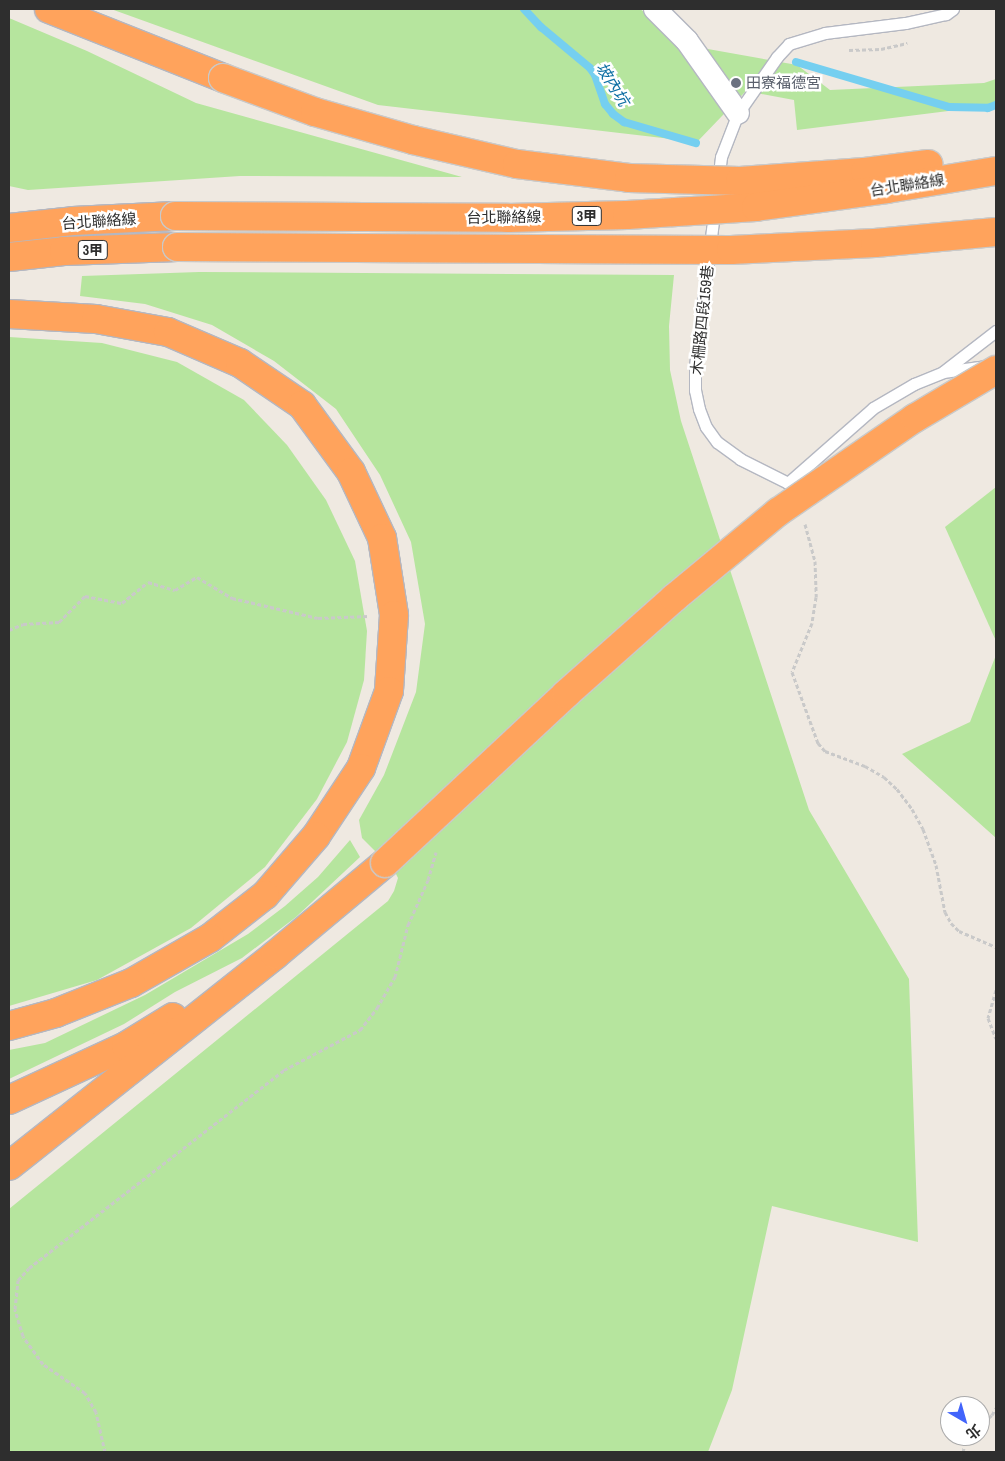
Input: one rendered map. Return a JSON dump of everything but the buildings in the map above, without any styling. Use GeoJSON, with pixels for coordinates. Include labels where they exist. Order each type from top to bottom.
{"type":"FeatureCollection","features":[{"type":"Feature","properties":{"kind":"highway"},"geometry":{"type":"LineString","coordinates":[[48,9],[314,112],[413,140],[517,164],[629,178],[740,182],[865,172],[996,156]]}},
{"type":"Feature","properties":{"kind":"highway","name":"台北聯絡線"},"geometry":{"type":"LineString","coordinates":[[9,228],[73,221],[175,216],[508,218],[637,214],[756,207],[887,189],[996,170]]}},
{"type":"Feature","properties":{"kind":"highway","name":"台北聯絡線"},"geometry":{"type":"LineString","coordinates":[[9,257],[64,251],[177,247],[731,250],[876,243],[996,232]]}},
{"type":"Feature","properties":{"kind":"highway"},"geometry":{"type":"LineString","coordinates":[[9,314],[96,319],[168,332],[240,362],[302,405],[351,472],[382,538],[394,615],[389,691],[361,768],[316,836],[265,895],[210,938],[131,983],[56,1013],[9,1026]]}},
{"type":"Feature","properties":{"kind":"highway"},"geometry":{"type":"LineString","coordinates":[[9,1166],[275,955],[385,863],[616,649],[778,512],[915,418],[996,370]]}},
{"type":"Feature","properties":{"kind":"highway"},"geometry":{"type":"LineString","coordinates":[[9,1100],[126,1046],[275,955]]}},
{"type":"Feature","properties":{"kind":"street"},"geometry":{"type":"LineString","coordinates":[[655,9],[687,41],[738,114]]}},
{"type":"Feature","properties":{"kind":"lane","name":"木柵路四段159巷"},"geometry":{"type":"LineString","coordinates":[[953,9],[946,14],[913,21],[824,33],[789,44],[776,57],[738,114],[721,157],[695,367],[695,390],[698,409],[706,427],[717,442],[740,459],[788,483],[873,408],[914,384],[943,372],[996,363]]}},
{"type":"Feature","properties":{"kind":"lane"},"geometry":{"type":"LineString","coordinates":[[943,372],[996,331]]}},
{"type":"Feature","properties":{"kind":"path"},"geometry":{"type":"LineString","coordinates":[[803,519],[810,537],[815,561],[816,597],[812,623],[792,672],[818,743],[825,751],[865,766],[884,777],[897,789],[912,809],[922,828],[936,865],[945,912],[951,922],[959,931],[996,947]]}},
{"type":"Feature","properties":{"kind":"path"},"geometry":{"type":"LineString","coordinates":[[9,630],[23,624],[58,622],[85,596],[122,604],[148,582],[175,590],[197,577],[232,598],[318,618],[394,615]]}},
{"type":"Feature","properties":{"kind":"path"},"geometry":{"type":"LineString","coordinates":[[105,1452],[96,1412],[85,1393],[43,1364],[23,1336],[14,1309],[18,1280],[29,1268],[284,1070],[360,1030],[391,986],[408,925],[428,880]]}},
{"type":"Feature","properties":{"kind":"path"},"geometry":{"type":"LineString","coordinates":[[996,990],[988,1018],[996,1039]]}},
{"type":"Feature","properties":{"kind":"green space"},"geometry":{"type":"Polygon","coordinates":[[[111,9],[640,9],[691,46],[797,65],[830,90],[984,83],[996,79],[996,105],[797,130],[794,100],[746,91],[697,142],[378,105],[111,9]]]}},
{"type":"Feature","properties":{"kind":"green space"},"geometry":{"type":"Polygon","coordinates":[[[9,18],[87,51],[196,103],[462,177],[240,176],[28,190],[9,186],[9,18]]]}},
{"type":"Feature","properties":{"kind":"green space"},"geometry":{"type":"Polygon","coordinates":[[[199,272],[674,275],[669,326],[670,370],[681,421],[809,810],[909,979],[918,1242],[772,1206],[732,1390],[708,1452],[9,1452],[9,1209],[388,901],[394,891],[398,878],[394,870],[362,838],[359,820],[384,775],[416,692],[425,624],[411,542],[380,475],[336,409],[274,361],[212,325],[145,304],[80,296],[82,276],[199,272]]]}},
{"type":"Feature","properties":{"kind":"green space"},"geometry":{"type":"Polygon","coordinates":[[[9,337],[102,343],[177,362],[244,400],[287,445],[326,500],[355,561],[367,631],[364,680],[347,742],[317,799],[265,867],[191,928],[97,980],[9,1006],[9,337]]]}},
{"type":"Feature","properties":{"kind":"green space"},"geometry":{"type":"Polygon","coordinates":[[[996,487],[996,641],[945,527],[996,487]]]}},
{"type":"Feature","properties":{"kind":"green space"},"geometry":{"type":"Polygon","coordinates":[[[996,655],[996,838],[902,754],[970,722],[996,655]]]}},
{"type":"Feature","properties":{"kind":"green space"},"geometry":{"type":"Polygon","coordinates":[[[350,840],[360,857],[296,917],[242,958],[175,992],[124,1024],[9,1079],[9,1050],[45,1043],[145,995],[248,934],[285,906],[318,877],[350,840]]]}},
{"type":"Feature","properties":{"kind":"waterway","name":"坡內坑"},"geometry":{"type":"LineString","coordinates":[[524,9],[541,27],[590,68],[595,75],[605,104],[613,114],[624,122],[696,143]]}},
{"type":"Feature","properties":{"kind":"waterway","name":"坡內坑"},"geometry":{"type":"LineString","coordinates":[[796,62],[949,107],[988,108],[996,105]]}},
{"type":"Feature","properties":{"kind":"place","name":"田寮福德宮"},"geometry":{"type":"Point","coordinates":[736,83]}}]}
